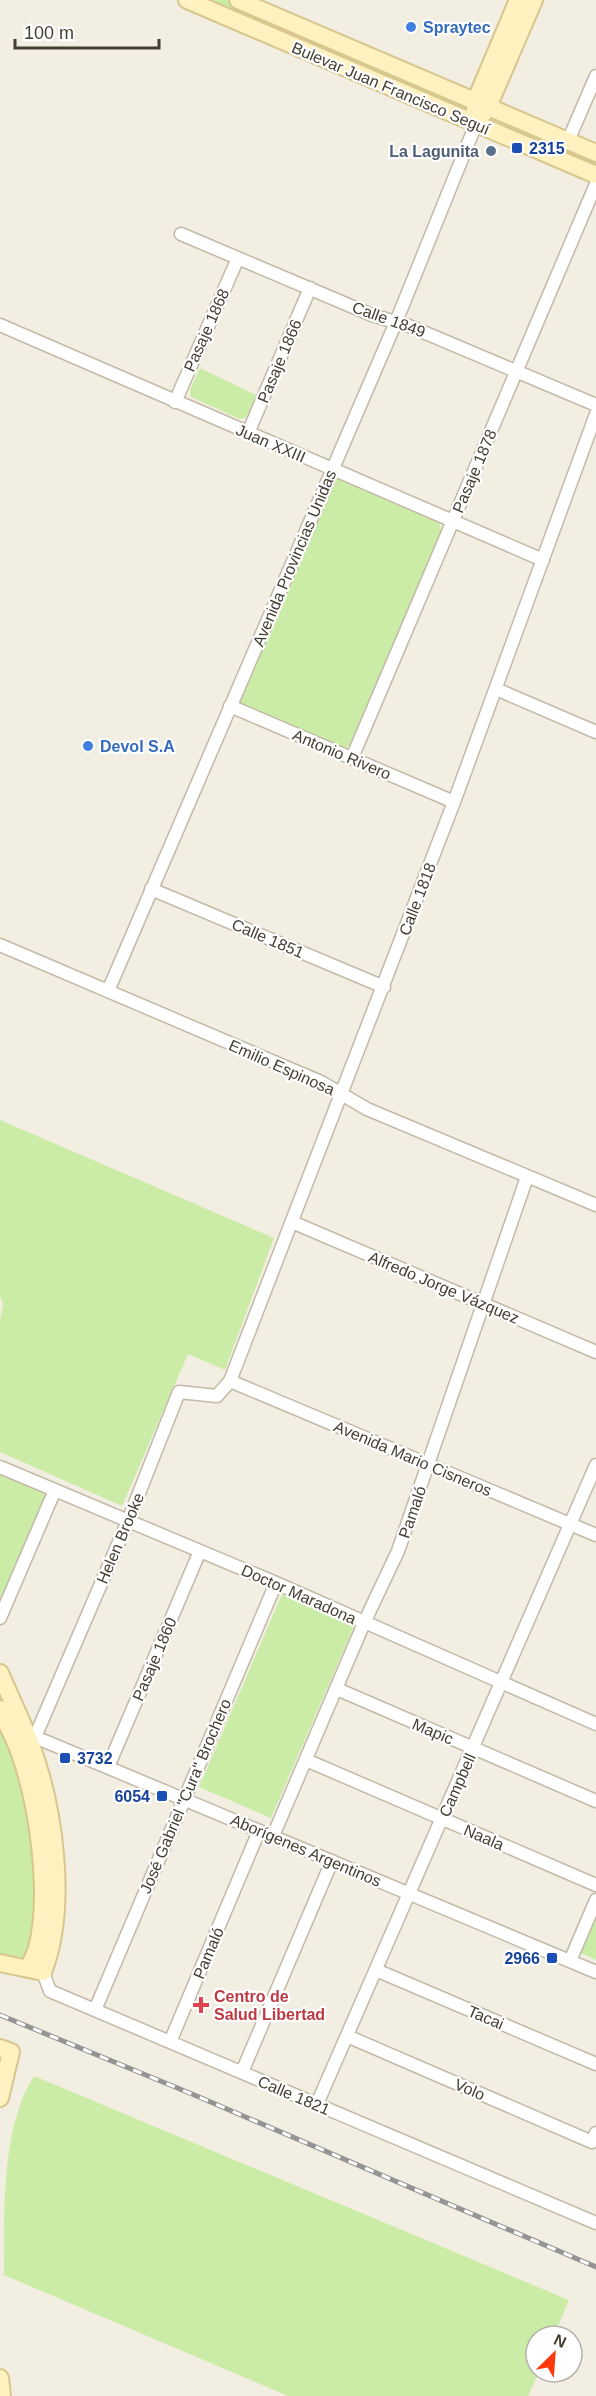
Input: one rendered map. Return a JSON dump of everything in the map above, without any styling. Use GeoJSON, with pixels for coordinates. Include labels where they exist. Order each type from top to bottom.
{"type":"FeatureCollection","features":[{"type":"Feature","properties":{"kind":"main road","name":"Bulevar Juan Francisco Seguí"},"geometry":{"type":"LineString","coordinates":[[187,0],[596,175]]}},
{"type":"Feature","properties":{"kind":"main road","name":"Bulevar Juan Francisco Seguí"},"geometry":{"type":"LineString","coordinates":[[238,0],[596,153]]}},
{"type":"Feature","properties":{"kind":"main road","name":"Avenida Provincias Unidas"},"geometry":{"type":"LineString","coordinates":[[476,124],[518,0]]}},
{"type":"Feature","properties":{"kind":"main road","name":"Avenida Provincias Unidas"},"geometry":{"type":"LineString","coordinates":[[481,104],[534,0]]}},
{"type":"Feature","properties":{"kind":"main road"},"geometry":{"type":"LineString","coordinates":[[0,1673],[26,1737],[28,1779],[40,1856],[42,1920],[36,1971],[0,1963]]}},
{"type":"Feature","properties":{"kind":"main road"},"geometry":{"type":"LineString","coordinates":[[0,1709],[26,1737]]}},
{"type":"Feature","properties":{"kind":"main road"},"geometry":{"type":"LineString","coordinates":[[0,2098],[6,2050]]}},
{"type":"Feature","properties":{"kind":"main road"},"geometry":{"type":"LineString","coordinates":[[0,2378],[2,2396]]}},
{"type":"Feature","properties":{"kind":"street"},"geometry":{"type":"LineString","coordinates":[[568,141],[596,76]]}},
{"type":"Feature","properties":{"kind":"street","name":"Avenida Provincias Unidas"},"geometry":{"type":"LineString","coordinates":[[108,991],[396,322],[476,124]]}},
{"type":"Feature","properties":{"kind":"street","name":"Pasaje 1878"},"geometry":{"type":"LineString","coordinates":[[352,758],[596,184]]}},
{"type":"Feature","properties":{"kind":"street","name":"Calle 1849"},"geometry":{"type":"LineString","coordinates":[[181,234],[372,315],[396,322],[596,405]]}},
{"type":"Feature","properties":{"kind":"street","name":"Pasaje 1868"},"geometry":{"type":"LineString","coordinates":[[175,402],[238,258]]}},
{"type":"Feature","properties":{"kind":"street","name":"Pasaje 1866"},"geometry":{"type":"LineString","coordinates":[[248,433],[310,288]]}},
{"type":"Feature","properties":{"kind":"street","name":"Juan XXIII"},"geometry":{"type":"LineString","coordinates":[[0,325],[543,560]]}},
{"type":"Feature","properties":{"kind":"street","name":"Calle 1818"},"geometry":{"type":"LineString","coordinates":[[230,1381],[384,987],[596,414]]}},
{"type":"Feature","properties":{"kind":"street"},"geometry":{"type":"LineString","coordinates":[[496,689],[596,732]]}},
{"type":"Feature","properties":{"kind":"street","name":"Antonio Rivero"},"geometry":{"type":"LineString","coordinates":[[230,706],[454,802]]}},
{"type":"Feature","properties":{"kind":"street","name":"Calle 1851"},"geometry":{"type":"LineString","coordinates":[[152,889],[384,987]]}},
{"type":"Feature","properties":{"kind":"street","name":"Emilio Espinosa"},"geometry":{"type":"LineString","coordinates":[[0,945],[321,1082],[367,1109],[596,1205]]}},
{"type":"Feature","properties":{"kind":"street","name":"Pamaló"},"geometry":{"type":"LineString","coordinates":[[273,1836],[364,1623],[398,1551],[527,1178]]}},
{"type":"Feature","properties":{"kind":"street","name":"Alfredo Jorge Vázquez"},"geometry":{"type":"LineString","coordinates":[[292,1222],[596,1352]]}},
{"type":"Feature","properties":{"kind":"street","name":"Avenida Mario Cisneros"},"geometry":{"type":"LineString","coordinates":[[230,1381],[596,1535]]}},
{"type":"Feature","properties":{"kind":"street","name":"Helen Brooke"},"geometry":{"type":"LineString","coordinates":[[26,1737],[128,1521],[179,1392],[217,1396],[230,1381]]}},
{"type":"Feature","properties":{"kind":"street","name":"Campbell"},"geometry":{"type":"LineString","coordinates":[[317,2104],[596,1465]]}},
{"type":"Feature","properties":{"kind":"street","name":"Doctor Maradona"},"geometry":{"type":"LineString","coordinates":[[0,1467],[276,1583],[596,1724]]}},
{"type":"Feature","properties":{"kind":"street"},"geometry":{"type":"LineString","coordinates":[[0,1618],[55,1490]]}},
{"type":"Feature","properties":{"kind":"street","name":"Pasaje 1860"},"geometry":{"type":"LineString","coordinates":[[108,1767],[200,1551]]}},
{"type":"Feature","properties":{"kind":"street","name":"José Gabriel \"Cura\" Brochero"},"geometry":{"type":"LineString","coordinates":[[95,2010],[276,1583]]}},
{"type":"Feature","properties":{"kind":"street","name":"Mapic"},"geometry":{"type":"LineString","coordinates":[[337,1689],[596,1801]]}},
{"type":"Feature","properties":{"kind":"street","name":"Aborígenes Argentinos"},"geometry":{"type":"LineString","coordinates":[[26,1737],[108,1767],[596,1972]]}},
{"type":"Feature","properties":{"kind":"street","name":"Naala"},"geometry":{"type":"LineString","coordinates":[[306,1760],[596,1885]]}},
{"type":"Feature","properties":{"kind":"street","name":"Pamaló"},"geometry":{"type":"LineString","coordinates":[[170,2042],[260,1831]]}},
{"type":"Feature","properties":{"kind":"street"},"geometry":{"type":"LineString","coordinates":[[242,2072],[332,1861]]}},
{"type":"Feature","properties":{"kind":"street"},"geometry":{"type":"LineString","coordinates":[[570,1961],[596,1900]]}},
{"type":"Feature","properties":{"kind":"street","name":"Tacai"},"geometry":{"type":"LineString","coordinates":[[376,1970],[596,2064]]}},
{"type":"Feature","properties":{"kind":"street","name":"Calle 1821"},"geometry":{"type":"LineString","coordinates":[[36,1971],[50,1991],[596,2223]]}},
{"type":"Feature","properties":{"kind":"street","name":"Volo"},"geometry":{"type":"LineString","coordinates":[[347,2036],[594,2138]]}},
{"type":"Feature","properties":{"kind":"green space"},"geometry":{"type":"Polygon","coordinates":[[[187,0],[238,0],[596,153],[596,175],[187,0]]]}},
{"type":"Feature","properties":{"kind":"green space"},"geometry":{"type":"Polygon","coordinates":[[[200,368],[258,396],[250,416],[240,419],[191,397],[190,390],[200,368]]]}},
{"type":"Feature","properties":{"kind":"green space"},"geometry":{"type":"Polygon","coordinates":[[[338,478],[439,521],[442,533],[354,742],[343,750],[242,706],[239,701],[332,481],[338,478]]]}},
{"type":"Feature","properties":{"kind":"green space"},"geometry":{"type":"Polygon","coordinates":[[[0,1120],[274,1238],[225,1370],[188,1354],[122,1506],[0,1452],[0,1322],[3,1304],[0,1296],[0,1120]]]}},
{"type":"Feature","properties":{"kind":"green space"},"geometry":{"type":"Polygon","coordinates":[[[0,1472],[46,1492],[48,1498],[0,1605],[0,1472]]]}},
{"type":"Feature","properties":{"kind":"green space"},"geometry":{"type":"Polygon","coordinates":[[[282,1594],[354,1626],[271,1818],[199,1787],[282,1594]]]}},
{"type":"Feature","properties":{"kind":"green space"},"geometry":{"type":"Polygon","coordinates":[[[0,1673],[28,1737],[43,1972],[0,1963],[0,1673]]]}},
{"type":"Feature","properties":{"kind":"green space"},"geometry":{"type":"Polygon","coordinates":[[[596,1918],[596,1960],[581,1953],[596,1918]]]}},
{"type":"Feature","properties":{"kind":"green space"},"geometry":{"type":"Polygon","coordinates":[[[34,2076],[569,2300],[559,2324],[524,2324],[524,2384],[534,2384],[528,2396],[288,2396],[4,2275],[7,2172],[15,2120],[34,2076]]]}},
{"type":"Feature","properties":{"kind":"railway"},"geometry":{"type":"LineString","coordinates":[[0,2015],[192,2094],[596,2267]]}},
{"type":"Feature","properties":{"kind":"place","name":"Spraytec"},"geometry":{"type":"Point","coordinates":[411,27]}},
{"type":"Feature","properties":{"kind":"place","name":"2315"},"geometry":{"type":"Point","coordinates":[517,148]}},
{"type":"Feature","properties":{"kind":"place","name":"La Lagunita"},"geometry":{"type":"Point","coordinates":[491,151]}},
{"type":"Feature","properties":{"kind":"place","name":"Devol S.A"},"geometry":{"type":"Point","coordinates":[88,746]}},
{"type":"Feature","properties":{"kind":"place","name":"3732"},"geometry":{"type":"Point","coordinates":[65,1758]}},
{"type":"Feature","properties":{"kind":"place","name":"6054"},"geometry":{"type":"Point","coordinates":[162,1796]}},
{"type":"Feature","properties":{"kind":"place","name":"2966"},"geometry":{"type":"Point","coordinates":[552,1958]}},
{"type":"Feature","properties":{"kind":"place","name":"Centro de Salud Libertad"},"geometry":{"type":"Point","coordinates":[201,2005]}}]}
